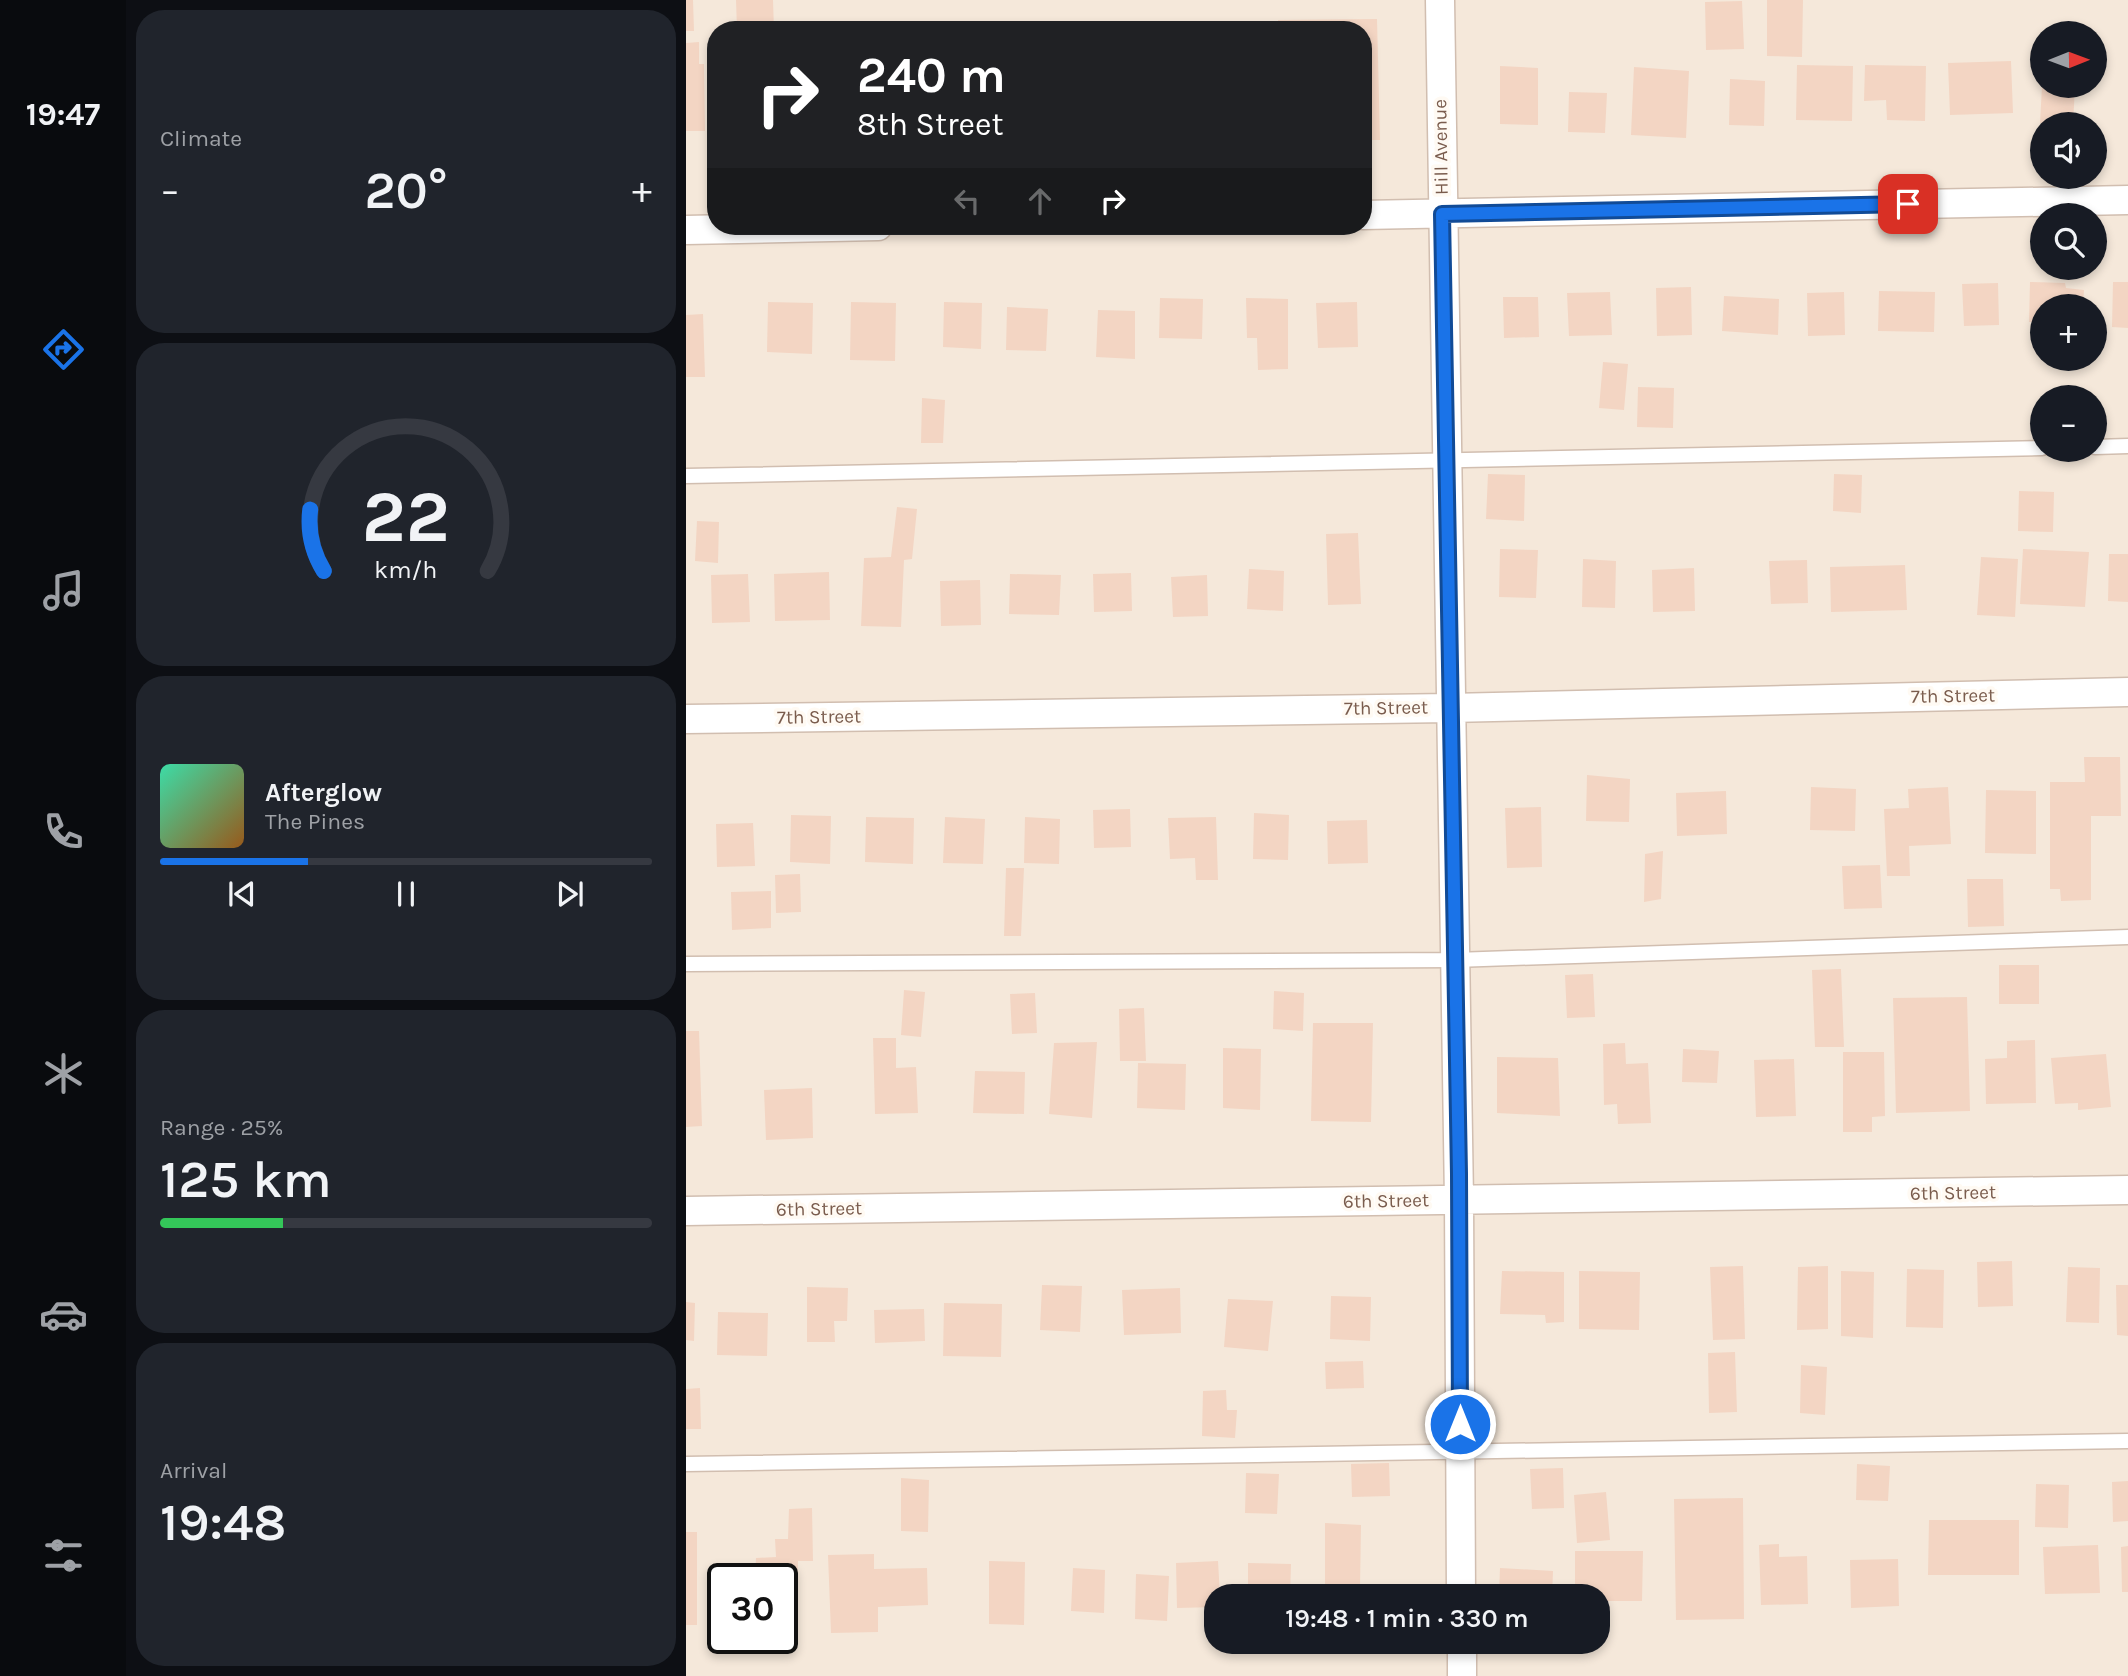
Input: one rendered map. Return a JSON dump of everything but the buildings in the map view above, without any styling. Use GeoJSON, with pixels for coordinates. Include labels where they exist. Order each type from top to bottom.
{"type":"FeatureCollection","features":[{"type":"Feature","properties":{"kind":"street","name":"Hill Avenue"},"geometry":{"type":"LineString","coordinates":[[1440,0],[1459,1200],[1461,1584]]}},
{"type":"Feature","properties":{"kind":"street"},"geometry":{"type":"LineString","coordinates":[[1372,215],[2128,200]]}},
{"type":"Feature","properties":{"kind":"street"},"geometry":{"type":"LineString","coordinates":[[686,230],[707,230]]}},
{"type":"Feature","properties":{"kind":"street","name":"7th Street"},"geometry":{"type":"LineString","coordinates":[[686,719],[1450,708],[2128,692]]}},
{"type":"Feature","properties":{"kind":"street","name":"6th Street"},"geometry":{"type":"LineString","coordinates":[[686,1211],[2128,1191]]}},
{"type":"Feature","properties":{"kind":"street"},"geometry":{"type":"LineString","coordinates":[[1462,1654],[1462,1676]]}},
{"type":"Feature","properties":{"kind":"lane"},"geometry":{"type":"LineString","coordinates":[[2107,447],[2128,446]]}},
{"type":"Feature","properties":{"kind":"lane"},"geometry":{"type":"LineString","coordinates":[[686,476],[2030,448]]}},
{"type":"Feature","properties":{"kind":"lane"},"geometry":{"type":"LineString","coordinates":[[686,964],[1455,960],[2128,937]]}},
{"type":"Feature","properties":{"kind":"lane"},"geometry":{"type":"LineString","coordinates":[[686,1464],[2128,1441]]}},
{"type":"Feature","properties":{"kind":"shaded area"},"geometry":{"type":"Polygon","coordinates":[[[686,0],[2128,0],[2128,1676],[686,1676],[686,0]]]}},
{"type":"Feature","properties":{"kind":"route"},"geometry":{"type":"LineString","coordinates":[[1460,1424],[1459,1174],[1442,214],[1908,204]]}}]}
